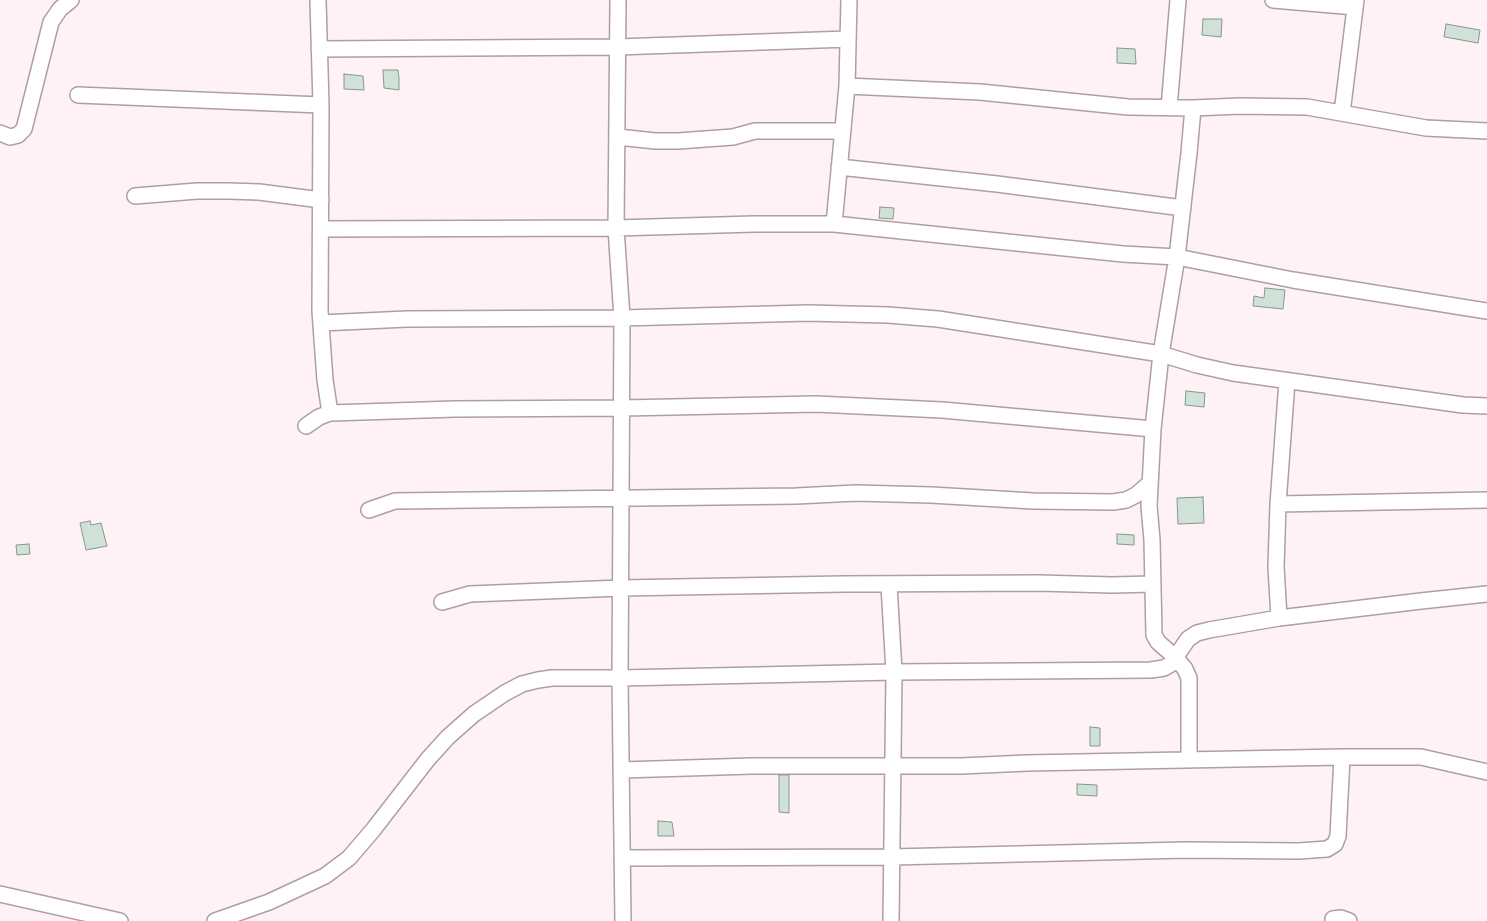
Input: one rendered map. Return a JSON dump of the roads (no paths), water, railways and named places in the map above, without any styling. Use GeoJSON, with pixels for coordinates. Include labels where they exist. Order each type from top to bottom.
{"type":"FeatureCollection","features":[{"type":"Feature","properties":{"kind":"street"},"geometry":{"type":"LineString","coordinates":[[0,133],[14,136],[24,129],[51,22],[60,9],[71,0]]}},
{"type":"Feature","properties":{"kind":"street"},"geometry":{"type":"LineString","coordinates":[[318,0],[321,105],[321,324],[325,380],[330,413]]}},
{"type":"Feature","properties":{"kind":"street"},"geometry":{"type":"LineString","coordinates":[[618,0],[616,228],[622,318],[623,408],[620,678],[623,921]]}},
{"type":"Feature","properties":{"kind":"street"},"geometry":{"type":"LineString","coordinates":[[834,224],[847,86],[849,0]]}},
{"type":"Feature","properties":{"kind":"street"},"geometry":{"type":"LineString","coordinates":[[1169,108],[1178,0]]}},
{"type":"Feature","properties":{"kind":"street"},"geometry":{"type":"LineString","coordinates":[[1273,0],[1356,4],[1342,113]]}},
{"type":"Feature","properties":{"kind":"street"},"geometry":{"type":"LineString","coordinates":[[319,49],[618,47],[848,39]]}},
{"type":"Feature","properties":{"kind":"street"},"geometry":{"type":"LineString","coordinates":[[847,86],[980,92],[1119,106],[1169,108],[1307,107],[1426,128],[1487,131]]}},
{"type":"Feature","properties":{"kind":"street"},"geometry":{"type":"LineString","coordinates":[[78,95],[321,105]]}},
{"type":"Feature","properties":{"kind":"street"},"geometry":{"type":"LineString","coordinates":[[1189,760],[1189,678],[1185,669],[1154,635],[1149,506],[1153,429],[1161,354],[1177,257],[1193,108]]}},
{"type":"Feature","properties":{"kind":"street"},"geometry":{"type":"LineString","coordinates":[[618,137],[655,141],[678,141],[733,137],[755,131],[843,131]]}},
{"type":"Feature","properties":{"kind":"street"},"geometry":{"type":"LineString","coordinates":[[840,167],[997,184],[1183,208]]}},
{"type":"Feature","properties":{"kind":"street"},"geometry":{"type":"LineString","coordinates":[[135,196],[197,191],[228,191],[321,200]]}},
{"type":"Feature","properties":{"kind":"street"},"geometry":{"type":"LineString","coordinates":[[321,228],[616,228],[834,224],[1123,254],[1177,257],[1293,280],[1487,311]]}},
{"type":"Feature","properties":{"kind":"street"},"geometry":{"type":"LineString","coordinates":[[321,324],[407,319],[622,318],[808,313],[888,315],[946,320],[1161,354],[1197,366],[1233,374],[1463,405],[1487,406]]}},
{"type":"Feature","properties":{"kind":"street"},"geometry":{"type":"LineString","coordinates":[[1279,618],[1276,567],[1278,504],[1288,381]]}},
{"type":"Feature","properties":{"kind":"street"},"geometry":{"type":"LineString","coordinates":[[306,426],[319,417],[330,413],[455,409],[816,404],[942,410],[1153,429]]}},
{"type":"Feature","properties":{"kind":"street"},"geometry":{"type":"LineString","coordinates":[[369,510],[395,501],[796,496],[856,493],[1104,503],[1126,500],[1136,495],[1150,483]]}},
{"type":"Feature","properties":{"kind":"street"},"geometry":{"type":"LineString","coordinates":[[1278,504],[1487,500]]}},
{"type":"Feature","properties":{"kind":"street"},"geometry":{"type":"LineString","coordinates":[[442,602],[470,594],[621,588],[843,584],[1153,584]]}},
{"type":"Feature","properties":{"kind":"street"},"geometry":{"type":"LineString","coordinates":[[889,585],[894,672],[891,921]]}},
{"type":"Feature","properties":{"kind":"street"},"geometry":{"type":"LineString","coordinates":[[215,921],[270,902],[325,876],[349,858],[428,759],[448,737],[474,714],[522,684],[552,678],[1151,670],[1164,668],[1171,664],[1188,639],[1197,633],[1279,618],[1487,594]]}},
{"type":"Feature","properties":{"kind":"street"},"geometry":{"type":"LineString","coordinates":[[622,858],[892,857],[1177,850],[1299,851],[1327,849],[1335,844],[1338,836],[1342,757]]}},
{"type":"Feature","properties":{"kind":"street"},"geometry":{"type":"LineString","coordinates":[[622,770],[752,766],[893,767],[1421,757],[1487,772]]}},
{"type":"Feature","properties":{"kind":"street"},"geometry":{"type":"LineString","coordinates":[[0,894],[120,921]]}},
{"type":"Feature","properties":{"kind":"street"},"geometry":{"type":"LineString","coordinates":[[1332,921],[1333,919],[1341,918],[1350,921]]}}]}
